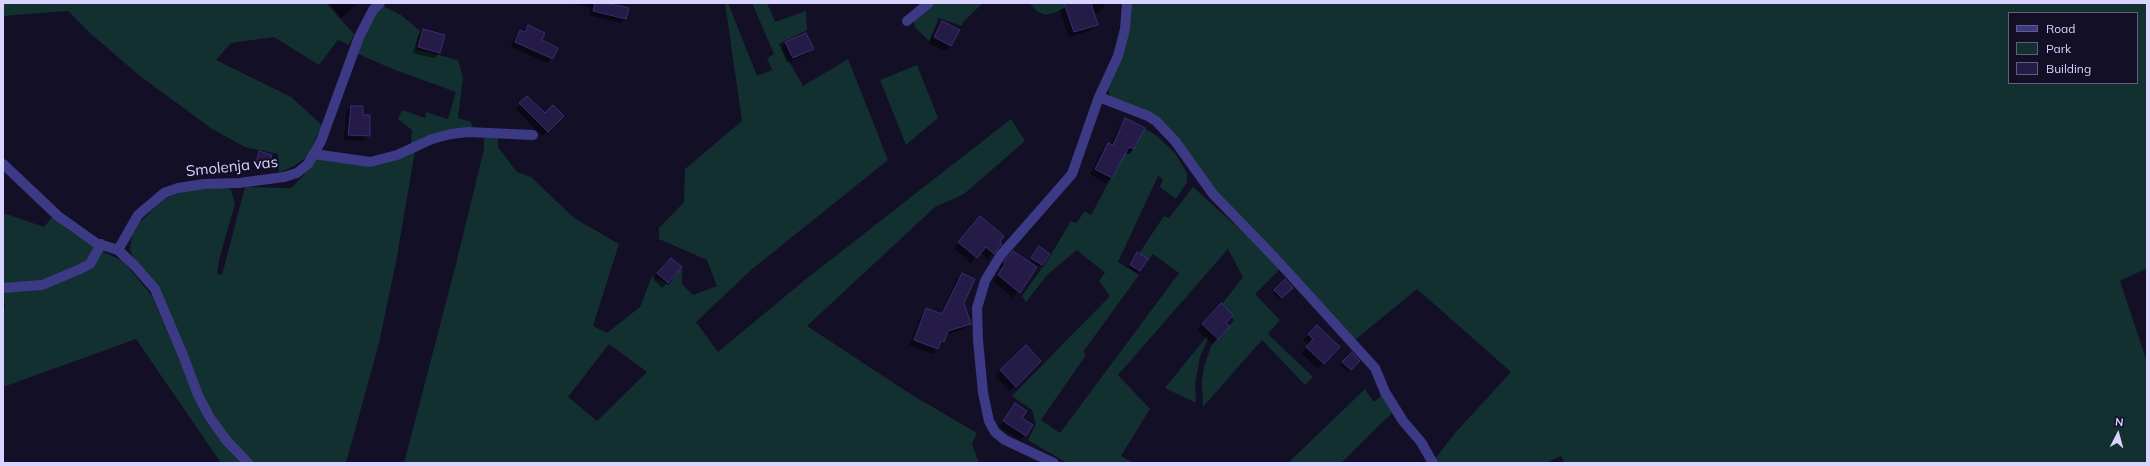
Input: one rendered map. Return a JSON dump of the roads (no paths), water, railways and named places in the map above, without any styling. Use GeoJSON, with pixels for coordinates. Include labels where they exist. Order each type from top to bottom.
{"type":"FeatureCollection","features":[{"type":"Feature","properties":{"kind":"street","name":"Smolenja vas"},"geometry":{"type":"LineString","coordinates":[[118,250],[138,215],[164,193],[178,188],[204,184],[239,183],[284,177],[297,173],[308,164],[321,141],[359,37],[373,10],[380,3]]}},
{"type":"Feature","properties":{"kind":"street"},"geometry":{"type":"LineString","coordinates":[[907,21],[929,3]]}},
{"type":"Feature","properties":{"kind":"street"},"geometry":{"type":"LineString","coordinates":[[1054,463],[1005,440],[995,432],[989,421],[983,393],[978,340],[977,308],[985,281],[1000,256],[1072,174],[1099,97],[1118,56],[1125,29],[1127,3]]}},
{"type":"Feature","properties":{"kind":"street"},"geometry":{"type":"LineString","coordinates":[[1099,97],[1148,116],[1175,141],[1213,194],[1276,259],[1375,368],[1385,392],[1403,421],[1421,442],[1433,463]]}},
{"type":"Feature","properties":{"kind":"street"},"geometry":{"type":"LineString","coordinates":[[314,154],[370,162],[397,155],[432,139],[451,134],[468,132],[533,135]]}},
{"type":"Feature","properties":{"kind":"street"},"geometry":{"type":"LineString","coordinates":[[3,164],[58,216],[101,244],[118,250],[135,266],[154,289],[182,351],[198,395],[210,418],[227,441],[248,463]]}},
{"type":"Feature","properties":{"kind":"street"},"geometry":{"type":"LineString","coordinates":[[3,288],[42,285],[78,270],[90,264],[101,244]]}}]}
